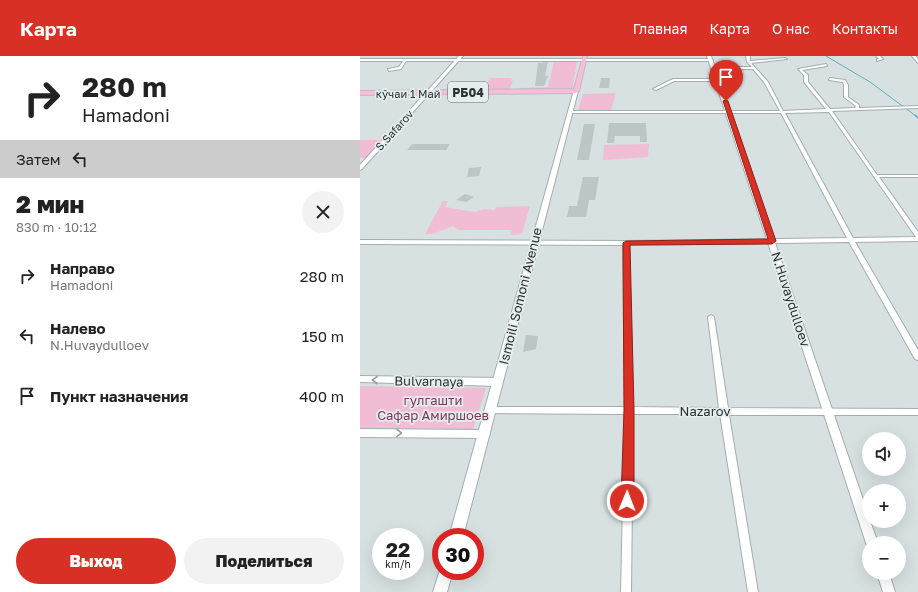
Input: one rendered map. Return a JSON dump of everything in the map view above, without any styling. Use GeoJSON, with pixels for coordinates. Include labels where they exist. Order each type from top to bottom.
{"type":"FeatureCollection","features":[{"type":"Feature","properties":{"kind":"main road","name":"Ismoili Somoni Avenue"},"geometry":{"type":"LineString","coordinates":[[459,528],[485,434],[534,242],[585,58]]}},
{"type":"Feature","properties":{"kind":"main road","name":"кӯчаи 1 Май"},"geometry":{"type":"LineString","coordinates":[[360,93],[576,92]]}},
{"type":"Feature","properties":{"kind":"main road"},"geometry":{"type":"LineString","coordinates":[[440,592],[443,580]]}},
{"type":"Feature","properties":{"kind":"street"},"geometry":{"type":"LineString","coordinates":[[360,66],[372,56]]}},
{"type":"Feature","properties":{"kind":"street","name":"S.Safarov"},"geometry":{"type":"LineString","coordinates":[[360,168],[461,56]]}},
{"type":"Feature","properties":{"kind":"street"},"geometry":{"type":"LineString","coordinates":[[549,61],[550,56]]}},
{"type":"Feature","properties":{"kind":"street"},"geometry":{"type":"LineString","coordinates":[[748,56],[749,62],[766,82],[850,240],[918,357]]}},
{"type":"Feature","properties":{"kind":"street"},"geometry":{"type":"LineString","coordinates":[[914,56],[918,62]]}},
{"type":"Feature","properties":{"kind":"street"},"geometry":{"type":"LineString","coordinates":[[360,60],[549,61],[585,58],[710,58]]}},
{"type":"Feature","properties":{"kind":"street","name":"N.Huvaydulloev"},"geometry":{"type":"LineString","coordinates":[[710,58],[870,536]]}},
{"type":"Feature","properties":{"kind":"street"},"geometry":{"type":"LineString","coordinates":[[749,62],[785,59]]}},
{"type":"Feature","properties":{"kind":"street"},"geometry":{"type":"LineString","coordinates":[[389,70],[400,68],[405,60]]}},
{"type":"Feature","properties":{"kind":"street"},"geometry":{"type":"LineString","coordinates":[[826,66],[800,70],[806,75],[806,82],[830,111],[918,237]]}},
{"type":"Feature","properties":{"kind":"street"},"geometry":{"type":"LineString","coordinates":[[730,68],[754,68]]}},
{"type":"Feature","properties":{"kind":"street"},"geometry":{"type":"LineString","coordinates":[[830,79],[844,81],[846,97],[858,106],[856,110]]}},
{"type":"Feature","properties":{"kind":"street"},"geometry":{"type":"LineString","coordinates":[[655,89],[673,80],[718,80]]}},
{"type":"Feature","properties":{"kind":"street"},"geometry":{"type":"LineString","coordinates":[[570,112],[781,112],[918,107]]}},
{"type":"Feature","properties":{"kind":"street"},"geometry":{"type":"LineString","coordinates":[[876,176],[918,176]]}},
{"type":"Feature","properties":{"kind":"street"},"geometry":{"type":"LineString","coordinates":[[360,242],[626,243],[850,240],[918,237]]}},
{"type":"Feature","properties":{"kind":"street"},"geometry":{"type":"LineString","coordinates":[[626,243],[629,410],[626,592]]}},
{"type":"Feature","properties":{"kind":"street"},"geometry":{"type":"LineString","coordinates":[[712,317],[724,411],[753,592]]}},
{"type":"Feature","properties":{"kind":"street","name":"Bulvarnaya"},"geometry":{"type":"LineString","coordinates":[[360,379],[498,382]]}},
{"type":"Feature","properties":{"kind":"street","name":"Nazarov"},"geometry":{"type":"LineString","coordinates":[[491,410],[918,412]]}},
{"type":"Feature","properties":{"kind":"street"},"geometry":{"type":"LineString","coordinates":[[360,433],[485,434]]}},
{"type":"Feature","properties":{"kind":"street"},"geometry":{"type":"LineString","coordinates":[[885,580],[889,592]]}},
{"type":"Feature","properties":{"kind":"green space"},"geometry":{"type":"Polygon","coordinates":[[[554,62],[577,62],[572,91],[518,91],[519,88],[548,87],[554,62]]]}},
{"type":"Feature","properties":{"kind":"green space"},"geometry":{"type":"Polygon","coordinates":[[[491,78],[512,78],[511,81],[513,81],[509,89],[483,89],[491,78]]]}},
{"type":"Feature","properties":{"kind":"green space"},"geometry":{"type":"Polygon","coordinates":[[[616,93],[611,110],[578,110],[583,94],[616,93]]]}},
{"type":"Feature","properties":{"kind":"green space"},"geometry":{"type":"Polygon","coordinates":[[[360,140],[381,140],[366,158],[360,158],[360,140]]]}},
{"type":"Feature","properties":{"kind":"green space"},"geometry":{"type":"Polygon","coordinates":[[[649,144],[648,157],[603,160],[604,145],[649,144]]]}},
{"type":"Feature","properties":{"kind":"green space"},"geometry":{"type":"Polygon","coordinates":[[[443,201],[448,201],[445,207],[475,212],[484,209],[495,210],[496,207],[530,206],[522,234],[510,235],[512,230],[458,230],[453,226],[433,234],[425,234],[443,201]]]}},
{"type":"Feature","properties":{"kind":"green space","name":"гулгашти Сафар Амиршоев"},"geometry":{"type":"Polygon","coordinates":[[[360,386],[486,388],[473,429],[360,428],[360,386]]]}},
{"type":"Feature","properties":{"kind":"building"},"geometry":{"type":"Polygon","coordinates":[[[548,62],[545,76],[548,76],[544,86],[535,86],[538,63],[548,62]]]}},
{"type":"Feature","properties":{"kind":"building"},"geometry":{"type":"Polygon","coordinates":[[[601,78],[610,78],[609,88],[599,88],[601,78]]]}},
{"type":"Feature","properties":{"kind":"building"},"geometry":{"type":"Polygon","coordinates":[[[609,123],[646,123],[647,142],[640,142],[640,136],[615,136],[614,143],[607,143],[609,123]]]}},
{"type":"Feature","properties":{"kind":"building"},"geometry":{"type":"Polygon","coordinates":[[[584,124],[595,124],[589,160],[577,160],[584,124]]]}},
{"type":"Feature","properties":{"kind":"building"},"geometry":{"type":"Polygon","coordinates":[[[412,144],[450,144],[446,150],[407,150],[412,144]]]}},
{"type":"Feature","properties":{"kind":"building"},"geometry":{"type":"Polygon","coordinates":[[[481,167],[479,176],[467,177],[469,168],[481,167]]]}},
{"type":"Feature","properties":{"kind":"building"},"geometry":{"type":"Polygon","coordinates":[[[583,177],[599,177],[595,200],[589,200],[586,217],[567,217],[569,206],[577,206],[583,177]]]}},
{"type":"Feature","properties":{"kind":"building"},"geometry":{"type":"Polygon","coordinates":[[[465,194],[474,197],[466,202],[456,200],[465,194]]]}},
{"type":"Feature","properties":{"kind":"building"},"geometry":{"type":"Polygon","coordinates":[[[526,335],[538,336],[536,349],[523,352],[526,335]]]}},
{"type":"Feature","properties":{"kind":"waterway"},"geometry":{"type":"LineString","coordinates":[[826,56],[870,82],[916,116]]}},
{"type":"Feature","properties":{"kind":"route"},"geometry":{"type":"LineString","coordinates":[[627,501],[629,410],[626,243],[772,241],[726,101]]}}]}
